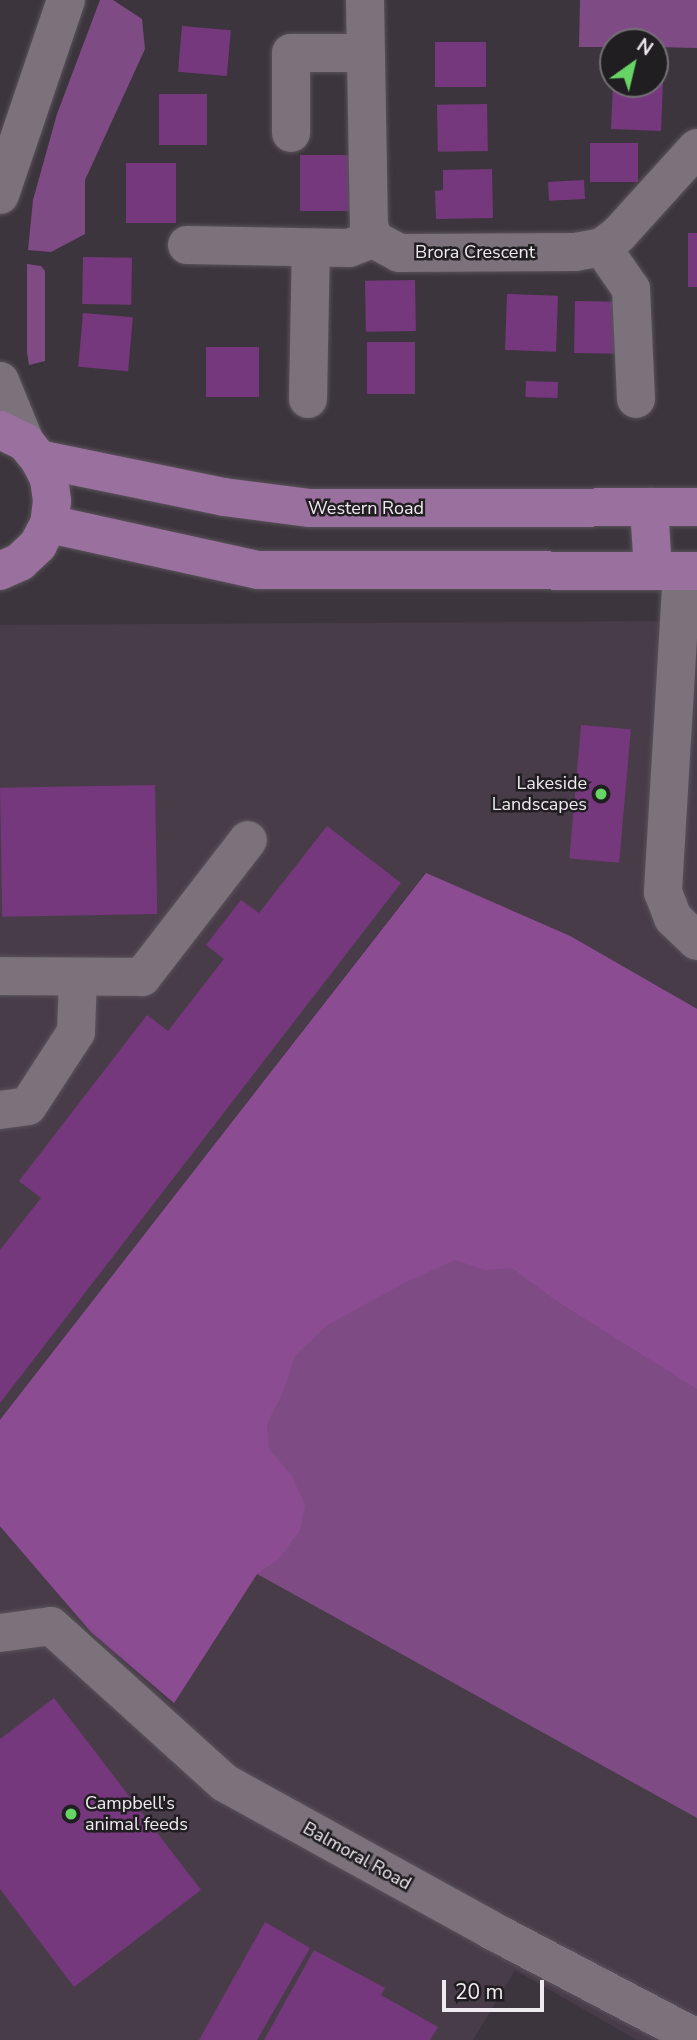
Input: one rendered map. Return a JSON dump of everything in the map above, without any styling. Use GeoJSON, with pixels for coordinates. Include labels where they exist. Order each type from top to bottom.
{"type":"FeatureCollection","features":[{"type":"Feature","properties":{"kind":"main road","name":"Western Road"},"geometry":{"type":"LineString","coordinates":[[21,444],[224,497],[310,509],[697,507]]}},
{"type":"Feature","properties":{"kind":"main road"},"geometry":{"type":"LineString","coordinates":[[7,573],[38,545],[48,524],[51,490],[21,444]]}},
{"type":"Feature","properties":{"kind":"main road"},"geometry":{"type":"LineString","coordinates":[[48,524],[258,570],[677,571],[649,507]]}},
{"type":"Feature","properties":{"kind":"street"},"geometry":{"type":"LineString","coordinates":[[0,195],[66,0]]}},
{"type":"Feature","properties":{"kind":"street"},"geometry":{"type":"LineString","coordinates":[[187,245],[349,248],[373,239],[369,225],[365,0]]}},
{"type":"Feature","properties":{"kind":"street"},"geometry":{"type":"LineString","coordinates":[[291,133],[290,53],[366,53]]}},
{"type":"Feature","properties":{"kind":"street"},"geometry":{"type":"LineString","coordinates":[[636,399],[631,289],[602,247],[619,234],[697,148]]}},
{"type":"Feature","properties":{"kind":"street","name":"Brora Crescent"},"geometry":{"type":"LineString","coordinates":[[373,239],[399,253],[575,252],[602,247]]}},
{"type":"Feature","properties":{"kind":"street"},"geometry":{"type":"LineString","coordinates":[[308,399],[311,248]]}},
{"type":"Feature","properties":{"kind":"street"},"geometry":{"type":"LineString","coordinates":[[0,381],[21,444]]}},
{"type":"Feature","properties":{"kind":"street"},"geometry":{"type":"LineString","coordinates":[[677,571],[663,892],[673,918],[697,941]]}},
{"type":"Feature","properties":{"kind":"street"},"geometry":{"type":"LineString","coordinates":[[0,976],[142,977],[248,840]]}},
{"type":"Feature","properties":{"kind":"street"},"geometry":{"type":"LineString","coordinates":[[0,1110],[27,1105],[76,1032],[78,976]]}},
{"type":"Feature","properties":{"kind":"street","name":"Balmoral Road"},"geometry":{"type":"LineString","coordinates":[[0,1633],[51,1626],[225,1783],[489,1929],[697,2038]]}},
{"type":"Feature","properties":{"kind":"shaded area"},"geometry":{"type":"Polygon","coordinates":[[[100,0],[113,0],[142,19],[145,49],[85,180],[85,234],[51,252],[28,250],[33,200],[57,114],[100,0]]]}},
{"type":"Feature","properties":{"kind":"shaded area"},"geometry":{"type":"Polygon","coordinates":[[[580,0],[697,0],[697,48],[669,47],[669,28],[599,28],[599,47],[579,47],[580,0]]]}},
{"type":"Feature","properties":{"kind":"shaded area"},"geometry":{"type":"Polygon","coordinates":[[[27,264],[41,266],[45,271],[45,361],[29,365],[27,352],[27,264]]]}},
{"type":"Feature","properties":{"kind":"shaded area"},"geometry":{"type":"Polygon","coordinates":[[[697,621],[697,1009],[570,936],[425,873],[0,1420],[0,625],[697,621]]]}},
{"type":"Feature","properties":{"kind":"shaded area"},"geometry":{"type":"Polygon","coordinates":[[[426,873],[570,936],[697,1009],[697,1818],[257,1574],[174,1703],[91,1632],[0,1526],[0,1420],[426,873]]]}},
{"type":"Feature","properties":{"kind":"shaded area"},"geometry":{"type":"Polygon","coordinates":[[[426,873],[570,936],[697,1009],[697,1389],[555,1300],[512,1268],[485,1270],[455,1260],[404,1283],[326,1326],[295,1356],[282,1395],[267,1423],[269,1449],[292,1476],[305,1505],[300,1530],[279,1559],[257,1574],[174,1703],[91,1632],[0,1526],[0,1420],[426,873]]]}},
{"type":"Feature","properties":{"kind":"shaded area"},"geometry":{"type":"Polygon","coordinates":[[[0,1526],[91,1632],[173,1703],[257,1574],[697,1818],[697,2040],[637,2040],[515,1970],[473,2040],[0,2040],[0,1526]]]}},
{"type":"Feature","properties":{"kind":"building"},"geometry":{"type":"Polygon","coordinates":[[[182,26],[231,30],[227,76],[178,72],[182,26]]]}},
{"type":"Feature","properties":{"kind":"building"},"geometry":{"type":"Polygon","coordinates":[[[435,42],[486,42],[486,87],[435,87],[435,42]]]}},
{"type":"Feature","properties":{"kind":"building"},"geometry":{"type":"Polygon","coordinates":[[[159,94],[207,94],[207,145],[159,145],[159,94]]]}},
{"type":"Feature","properties":{"kind":"building"},"geometry":{"type":"Polygon","coordinates":[[[612,98],[662,98],[661,131],[611,129],[612,98]]]}},
{"type":"Feature","properties":{"kind":"building"},"geometry":{"type":"Polygon","coordinates":[[[487,104],[488,151],[438,152],[437,105],[487,104]]]}},
{"type":"Feature","properties":{"kind":"building"},"geometry":{"type":"Polygon","coordinates":[[[590,143],[638,143],[638,182],[590,182],[590,143]]]}},
{"type":"Feature","properties":{"kind":"building"},"geometry":{"type":"Polygon","coordinates":[[[300,155],[350,155],[350,211],[300,211],[300,155]]]}},
{"type":"Feature","properties":{"kind":"building"},"geometry":{"type":"Polygon","coordinates":[[[126,163],[176,163],[176,223],[126,223],[126,163]]]}},
{"type":"Feature","properties":{"kind":"building"},"geometry":{"type":"Polygon","coordinates":[[[492,169],[493,218],[436,219],[435,191],[443,190],[443,170],[492,169]]]}},
{"type":"Feature","properties":{"kind":"building"},"geometry":{"type":"Polygon","coordinates":[[[584,180],[585,199],[549,201],[548,182],[584,180]]]}},
{"type":"Feature","properties":{"kind":"building"},"geometry":{"type":"Polygon","coordinates":[[[688,233],[697,233],[697,287],[688,287],[688,233]]]}},
{"type":"Feature","properties":{"kind":"building"},"geometry":{"type":"Polygon","coordinates":[[[83,257],[132,258],[131,305],[82,304],[83,257]]]}},
{"type":"Feature","properties":{"kind":"building"},"geometry":{"type":"Polygon","coordinates":[[[415,280],[416,331],[366,332],[365,281],[415,280]]]}},
{"type":"Feature","properties":{"kind":"building"},"geometry":{"type":"Polygon","coordinates":[[[507,294],[558,296],[556,352],[505,350],[507,294]]]}},
{"type":"Feature","properties":{"kind":"building"},"geometry":{"type":"Polygon","coordinates":[[[575,301],[623,302],[622,354],[574,353],[575,301]]]}},
{"type":"Feature","properties":{"kind":"building"},"geometry":{"type":"Polygon","coordinates":[[[83,313],[133,317],[128,371],[78,367],[83,313]]]}},
{"type":"Feature","properties":{"kind":"building"},"geometry":{"type":"Polygon","coordinates":[[[367,342],[415,342],[415,394],[367,394],[367,342]]]}},
{"type":"Feature","properties":{"kind":"building"},"geometry":{"type":"Polygon","coordinates":[[[206,347],[259,347],[259,397],[206,397],[206,347]]]}},
{"type":"Feature","properties":{"kind":"building"},"geometry":{"type":"Polygon","coordinates":[[[526,381],[558,382],[557,398],[525,397],[526,381]]]}},
{"type":"Feature","properties":{"kind":"building","name":"Lakeside Landscapes"},"geometry":{"type":"Polygon","coordinates":[[[581,725],[631,729],[619,863],[569,858],[581,725]]]}},
{"type":"Feature","properties":{"kind":"building"},"geometry":{"type":"Polygon","coordinates":[[[155,785],[157,914],[2,917],[0,788],[155,785]]]}},
{"type":"Feature","properties":{"kind":"building"},"geometry":{"type":"Polygon","coordinates":[[[327,826],[401,883],[0,1403],[0,1250],[41,1198],[19,1181],[147,1015],[168,1031],[224,959],[206,945],[241,900],[259,913],[327,826]]]}},
{"type":"Feature","properties":{"kind":"building","name":"Campbell's animal feeds"},"geometry":{"type":"Polygon","coordinates":[[[54,1698],[201,1890],[74,1987],[0,1889],[0,1739],[54,1698]]]}},
{"type":"Feature","properties":{"kind":"building"},"geometry":{"type":"Polygon","coordinates":[[[265,1922],[310,1948],[257,2040],[199,2040],[265,1922]]]}},
{"type":"Feature","properties":{"kind":"building"},"geometry":{"type":"Polygon","coordinates":[[[314,1950],[385,1988],[381,1995],[438,2027],[430,2040],[264,2040],[314,1950]]]}},
{"type":"Feature","properties":{"kind":"place","name":"Lakeside Landscapes"},"geometry":{"type":"Point","coordinates":[601,794]}},
{"type":"Feature","properties":{"kind":"place","name":"Campbell's animal feeds"},"geometry":{"type":"Point","coordinates":[71,1814]}}]}
